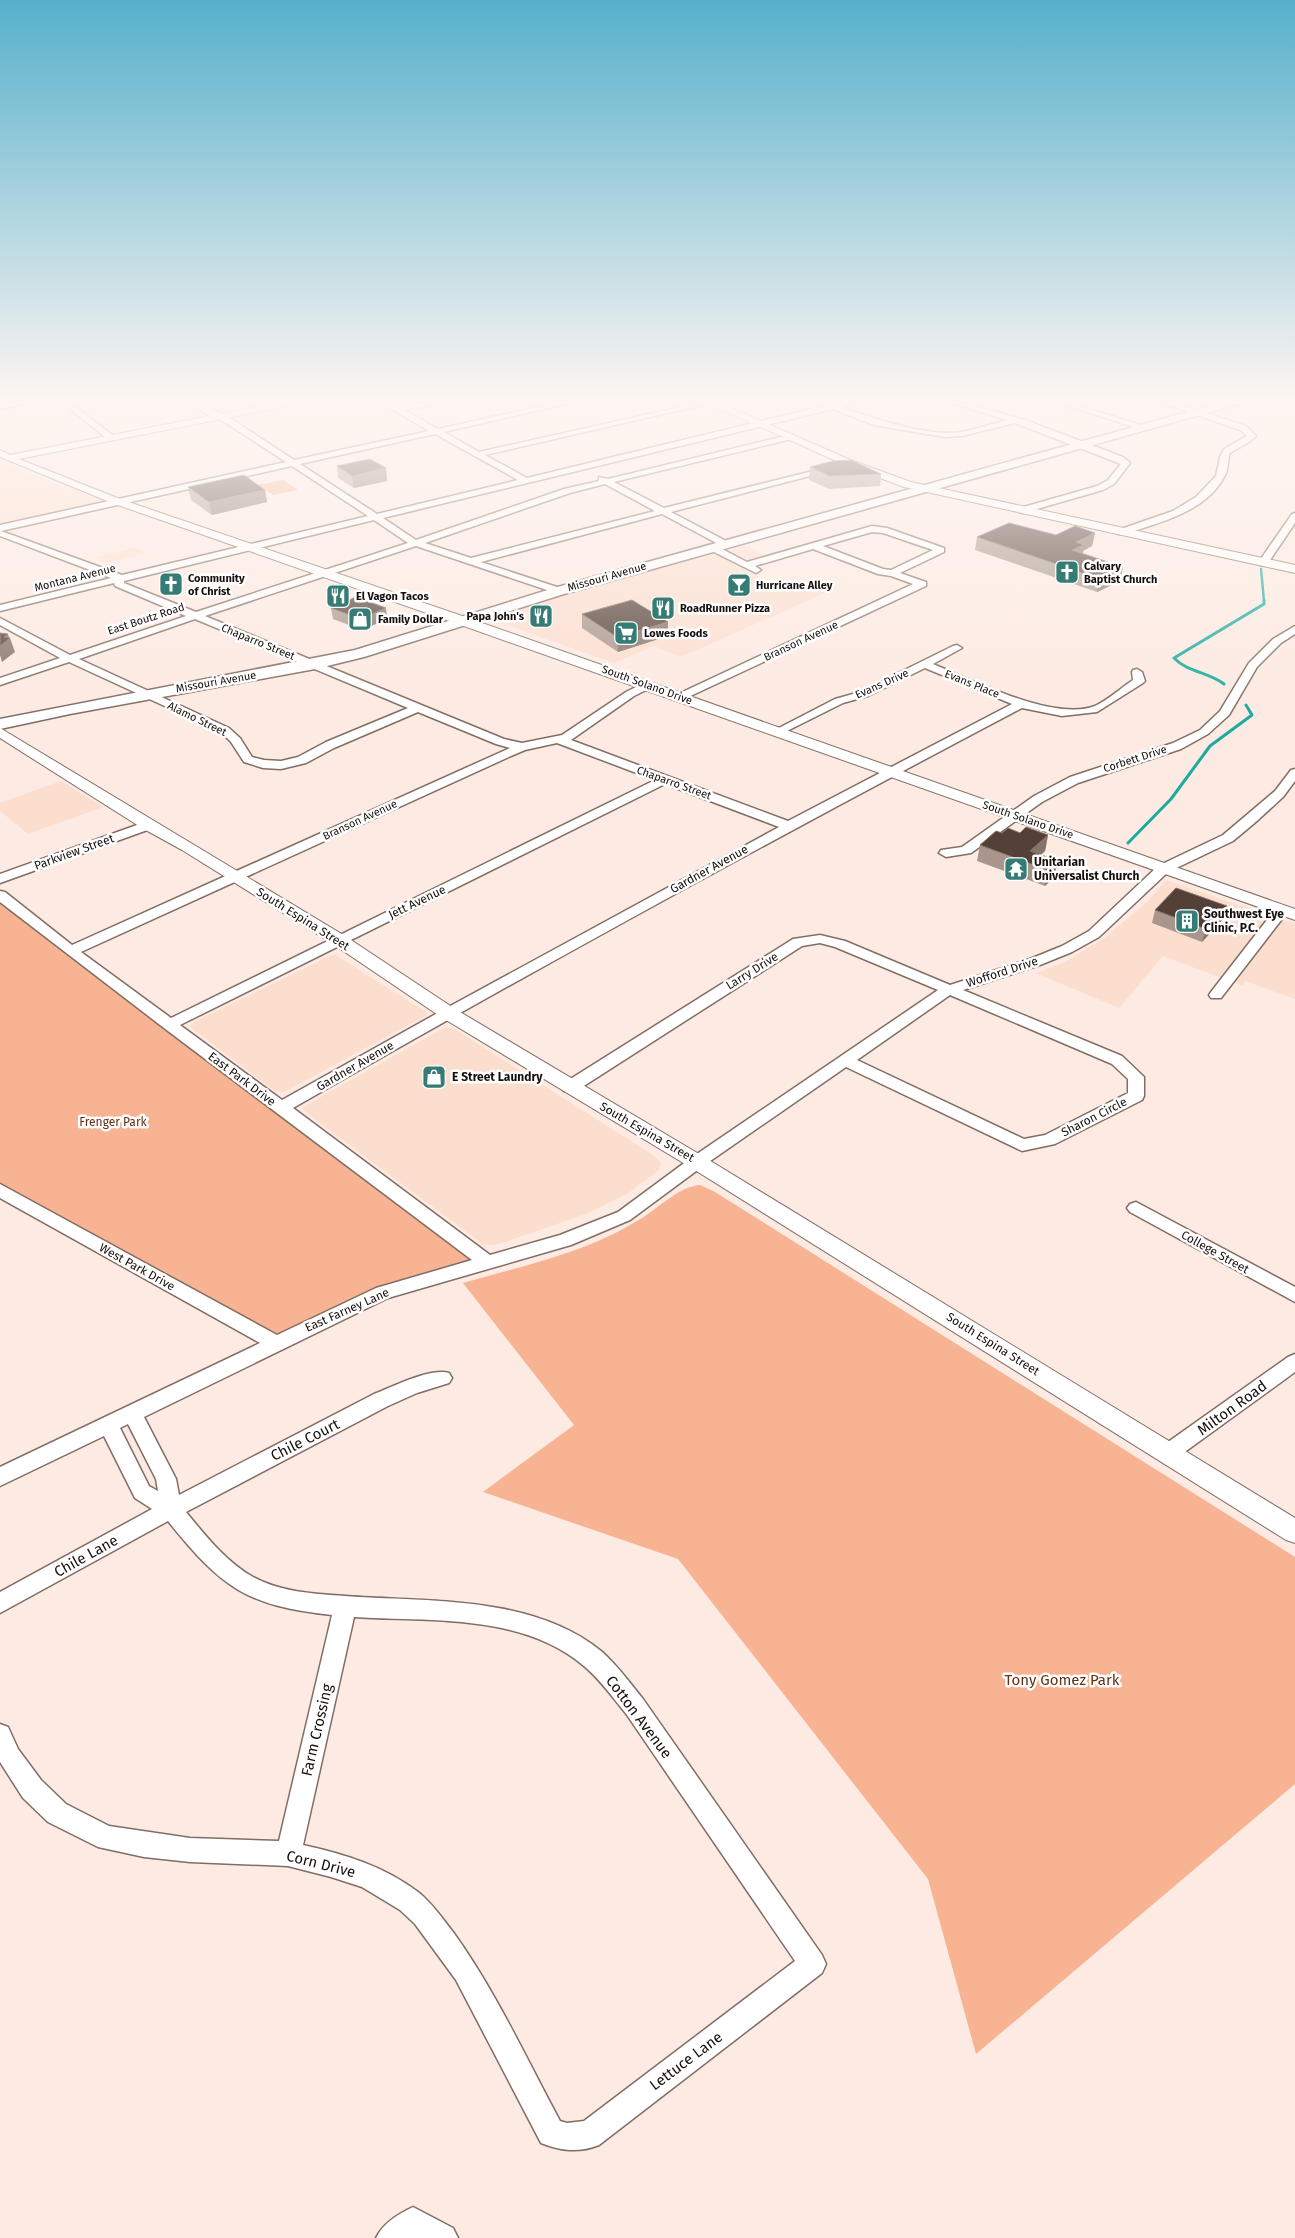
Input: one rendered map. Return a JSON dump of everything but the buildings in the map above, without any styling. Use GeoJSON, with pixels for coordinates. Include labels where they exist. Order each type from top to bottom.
{"type":"FeatureCollection","features":[{"type":"Feature","properties":{"kind":"main road","name":"Missouri Avenue"},"geometry":{"type":"LineString","coordinates":[[0,724],[147,694],[314,664],[393,645],[463,620],[559,591],[863,505]]}},
{"type":"Feature","properties":{"kind":"street"},"geometry":{"type":"LineString","coordinates":[[0,528],[97,505]]}},
{"type":"Feature","properties":{"kind":"street","name":"South Solano Drive"},"geometry":{"type":"LineString","coordinates":[[129,505],[463,620],[1288,912]]}},
{"type":"Feature","properties":{"kind":"street"},"geometry":{"type":"LineString","coordinates":[[359,505],[415,543],[559,591]]}},
{"type":"Feature","properties":{"kind":"street","name":"Montana Avenue"},"geometry":{"type":"LineString","coordinates":[[0,608],[419,505]]}},
{"type":"Feature","properties":{"kind":"street","name":"East Boutz Road"},"geometry":{"type":"LineString","coordinates":[[0,682],[306,578],[326,574],[525,505]]}},
{"type":"Feature","properties":{"kind":"street"},"geometry":{"type":"LineString","coordinates":[[652,505],[752,568],[814,546],[872,529],[884,530],[941,550],[892,573]]}},
{"type":"Feature","properties":{"kind":"street"},"geometry":{"type":"LineString","coordinates":[[472,561],[684,505]]}},
{"type":"Feature","properties":{"kind":"street"},"geometry":{"type":"LineString","coordinates":[[1001,505],[1295,570]]}},
{"type":"Feature","properties":{"kind":"street"},"geometry":{"type":"LineString","coordinates":[[1023,510],[1039,505]]}},
{"type":"Feature","properties":{"kind":"street"},"geometry":{"type":"LineString","coordinates":[[1121,532],[1176,514],[1192,505]]}},
{"type":"Feature","properties":{"kind":"street"},"geometry":{"type":"LineString","coordinates":[[1263,562],[1295,516]]}},
{"type":"Feature","properties":{"kind":"street","name":"Chaparro Street"},"geometry":{"type":"LineString","coordinates":[[0,533],[120,578],[119,584],[194,616],[500,742],[522,747]]}},
{"type":"Feature","properties":{"kind":"street"},"geometry":{"type":"LineString","coordinates":[[814,546],[881,572],[892,573],[922,584]]}},
{"type":"Feature","properties":{"kind":"street","name":"Branson Avenue"},"geometry":{"type":"LineString","coordinates":[[680,698],[922,584]]}},
{"type":"Feature","properties":{"kind":"street","name":"Alamo Street"},"geometry":{"type":"LineString","coordinates":[[0,622],[68,658],[225,730],[236,740],[248,759],[272,765],[302,760],[330,745],[418,708]]}},
{"type":"Feature","properties":{"kind":"street","name":"Corbett Drive"},"geometry":{"type":"LineString","coordinates":[[946,853],[966,850],[1038,798],[1074,780],[1177,746],[1204,732],[1225,713],[1253,664],[1277,641],[1295,629]]}},
{"type":"Feature","properties":{"kind":"street","name":"Evans Drive"},"geometry":{"type":"LineString","coordinates":[[779,731],[839,701],[864,694],[957,648]]}},
{"type":"Feature","properties":{"kind":"street","name":"Evans Place"},"geometry":{"type":"LineString","coordinates":[[924,664],[1021,704]]}},
{"type":"Feature","properties":{"kind":"street"},"geometry":{"type":"LineString","coordinates":[[1021,704],[1062,713],[1097,709],[1140,681],[1137,672]]}},
{"type":"Feature","properties":{"kind":"street","name":"Branson Avenue"},"geometry":{"type":"LineString","coordinates":[[71,951],[522,747],[559,740],[573,735],[630,694],[646,686]]}},
{"type":"Feature","properties":{"kind":"street","name":"Gardner Avenue"},"geometry":{"type":"LineString","coordinates":[[281,1108],[448,1013],[789,826],[1021,704]]}},
{"type":"Feature","properties":{"kind":"street","name":"South Espina Street"},"geometry":{"type":"LineString","coordinates":[[0,732],[148,825],[339,940],[448,1013],[698,1162],[1295,1532]]}},
{"type":"Feature","properties":{"kind":"street","name":"Chaparro Street"},"geometry":{"type":"LineString","coordinates":[[559,740],[789,826]]}},
{"type":"Feature","properties":{"kind":"street","name":"Wofford Drive"},"geometry":{"type":"LineString","coordinates":[[698,1162],[948,990],[1024,966],[1067,949],[1094,934],[1163,869],[1228,838],[1279,794],[1295,773]]}},
{"type":"Feature","properties":{"kind":"street","name":"Jett Avenue"},"geometry":{"type":"LineString","coordinates":[[169,1025],[666,780]]}},
{"type":"Feature","properties":{"kind":"street","name":"Parkview Street"},"geometry":{"type":"LineString","coordinates":[[0,879],[148,825]]}},
{"type":"Feature","properties":{"kind":"street","name":"East Park Drive"},"geometry":{"type":"LineString","coordinates":[[0,895],[169,1025],[486,1261]]}},
{"type":"Feature","properties":{"kind":"street"},"geometry":{"type":"LineString","coordinates":[[1216,995],[1288,912]]}},
{"type":"Feature","properties":{"kind":"street","name":"Larry Drive"},"geometry":{"type":"LineString","coordinates":[[570,1087],[798,942],[820,939],[840,944],[948,990]]}},
{"type":"Feature","properties":{"kind":"street","name":"Sharon Circle"},"geometry":{"type":"LineString","coordinates":[[844,1060],[1022,1145],[1049,1140],[1136,1096],[1136,1076],[1116,1060],[948,990]]}},
{"type":"Feature","properties":{"kind":"street","name":"East Farney Lane"},"geometry":{"type":"LineString","coordinates":[[0,1477],[382,1293],[486,1261],[565,1240],[624,1216],[698,1162]]}},
{"type":"Feature","properties":{"kind":"street","name":"West Park Drive"},"geometry":{"type":"LineString","coordinates":[[0,1190],[275,1343]]}},
{"type":"Feature","properties":{"kind":"street","name":"College Street"},"geometry":{"type":"LineString","coordinates":[[1136,1208],[1295,1295]]}},
{"type":"Feature","properties":{"kind":"street","name":"Milton Road"},"geometry":{"type":"LineString","coordinates":[[1168,1453],[1295,1362]]}},
{"type":"Feature","properties":{"kind":"street","name":"Chile Court"},"geometry":{"type":"LineString","coordinates":[[171,1509],[381,1400],[412,1387],[442,1378]]}},
{"type":"Feature","properties":{"kind":"street"},"geometry":{"type":"LineString","coordinates":[[132,1413],[166,1479],[171,1509]]}},
{"type":"Feature","properties":{"kind":"street","name":"Cotton Avenue"},"geometry":{"type":"LineString","coordinates":[[108,1425],[142,1492],[171,1509],[219,1564],[246,1584],[289,1600],[345,1606],[464,1612],[524,1623],[561,1638],[587,1654],[609,1676],[635,1707],[813,1964]]}},
{"type":"Feature","properties":{"kind":"street","name":"Chile Lane"},"geometry":{"type":"LineString","coordinates":[[0,1603],[171,1509]]}},
{"type":"Feature","properties":{"kind":"street","name":"Farm Crossing"},"geometry":{"type":"LineString","coordinates":[[288,1854],[345,1606]]}},
{"type":"Feature","properties":{"kind":"street","name":"Corn Drive"},"geometry":{"type":"LineString","coordinates":[[0,1735],[10,1757],[32,1789],[57,1813],[107,1838],[144,1845],[190,1850],[288,1854],[331,1864],[368,1876],[409,1900],[424,1915],[465,1971],[551,2132]]}},
{"type":"Feature","properties":{"kind":"street","name":"Lettuce Lane"},"geometry":{"type":"LineString","coordinates":[[551,2132],[568,2137],[589,2135],[813,1964]]}},
{"type":"Feature","properties":{"kind":"street"},"geometry":{"type":"LineString","coordinates":[[391,2238],[413,2222],[443,2238]]}},
{"type":"Feature","properties":{"kind":"shaded area"},"geometry":{"type":"Polygon","coordinates":[[[0,505],[84,505],[0,524],[0,505]]]}},
{"type":"Feature","properties":{"kind":"shaded area"},"geometry":{"type":"Polygon","coordinates":[[[744,545],[767,557],[750,562],[730,551],[744,545]]]}},
{"type":"Feature","properties":{"kind":"shaded area"},"geometry":{"type":"Polygon","coordinates":[[[136,547],[146,553],[105,564],[95,558],[136,547]]]}},
{"type":"Feature","properties":{"kind":"shaded area"},"geometry":{"type":"Polygon","coordinates":[[[712,554],[718,555],[782,590],[810,578],[836,588],[681,657],[654,646],[614,663],[495,621],[498,616],[517,609],[712,554]]]}},
{"type":"Feature","properties":{"kind":"shaded area"},"geometry":{"type":"Polygon","coordinates":[[[61,781],[103,807],[28,834],[0,811],[0,803],[61,781]]]}},
{"type":"Feature","properties":{"kind":"shaded area"},"geometry":{"type":"Polygon","coordinates":[[[1166,880],[1295,924],[1295,999],[1245,981],[1243,986],[1163,956],[1119,1008],[1036,973],[1065,962],[1103,939],[1147,902],[1166,880]]]}},
{"type":"Feature","properties":{"kind":"shaded area"},"geometry":{"type":"Polygon","coordinates":[[[334,954],[426,1012],[427,1015],[284,1092],[276,1092],[190,1027],[194,1022],[334,954]]]}},
{"type":"Feature","properties":{"kind":"shaded area"},"geometry":{"type":"Polygon","coordinates":[[[444,1028],[453,1028],[653,1155],[661,1163],[659,1170],[627,1194],[586,1214],[499,1244],[484,1245],[305,1112],[303,1108],[306,1105],[444,1028]]]}},
{"type":"Feature","properties":{"kind":"green space","name":"Frenger Park"},"geometry":{"type":"Polygon","coordinates":[[[0,894],[486,1261],[382,1293],[275,1343],[0,1188],[0,894]]]}},
{"type":"Feature","properties":{"kind":"green space","name":"Tony Gomez Park"},"geometry":{"type":"Polygon","coordinates":[[[700,1185],[715,1192],[1295,1557],[1295,1784],[976,2054],[928,1879],[678,1559],[483,1492],[574,1425],[463,1283],[553,1258],[596,1242],[637,1221],[675,1194],[700,1185]]]}},
{"type":"Feature","properties":{"kind":"waterway"},"geometry":{"type":"LineString","coordinates":[[1261,569],[1264,601]]}},
{"type":"Feature","properties":{"kind":"waterway"},"geometry":{"type":"LineString","coordinates":[[1224,684],[1179,663],[1174,658],[1264,604],[1264,601]]}},
{"type":"Feature","properties":{"kind":"waterway"},"geometry":{"type":"LineString","coordinates":[[1128,843],[1171,799],[1210,746],[1252,715],[1246,705]]}},
{"type":"Feature","properties":{"kind":"place","name":"Calvary Baptist Church"},"geometry":{"type":"Point","coordinates":[1067,572]}},
{"type":"Feature","properties":{"kind":"place","name":"Community of Christ"},"geometry":{"type":"Point","coordinates":[171,584]}},
{"type":"Feature","properties":{"kind":"place","name":"Hurricane Alley"},"geometry":{"type":"Point","coordinates":[739,585]}},
{"type":"Feature","properties":{"kind":"place","name":"El Vagon Tacos"},"geometry":{"type":"Point","coordinates":[338,596]}},
{"type":"Feature","properties":{"kind":"place","name":"RoadRunner Pizza"},"geometry":{"type":"Point","coordinates":[663,608]}},
{"type":"Feature","properties":{"kind":"place","name":"Papa John's"},"geometry":{"type":"Point","coordinates":[541,616]}},
{"type":"Feature","properties":{"kind":"place","name":"Family Dollar"},"geometry":{"type":"Point","coordinates":[360,619]}},
{"type":"Feature","properties":{"kind":"place","name":"Lowes Foods"},"geometry":{"type":"Point","coordinates":[626,633]}},
{"type":"Feature","properties":{"kind":"place","name":"Unitarian Universalist Church"},"geometry":{"type":"Point","coordinates":[1016,869]}},
{"type":"Feature","properties":{"kind":"place","name":"Southwest Eye Clinic, P.C."},"geometry":{"type":"Point","coordinates":[1187,921]}},
{"type":"Feature","properties":{"kind":"place","name":"E Street Laundry"},"geometry":{"type":"Point","coordinates":[434,1077]}}]}
